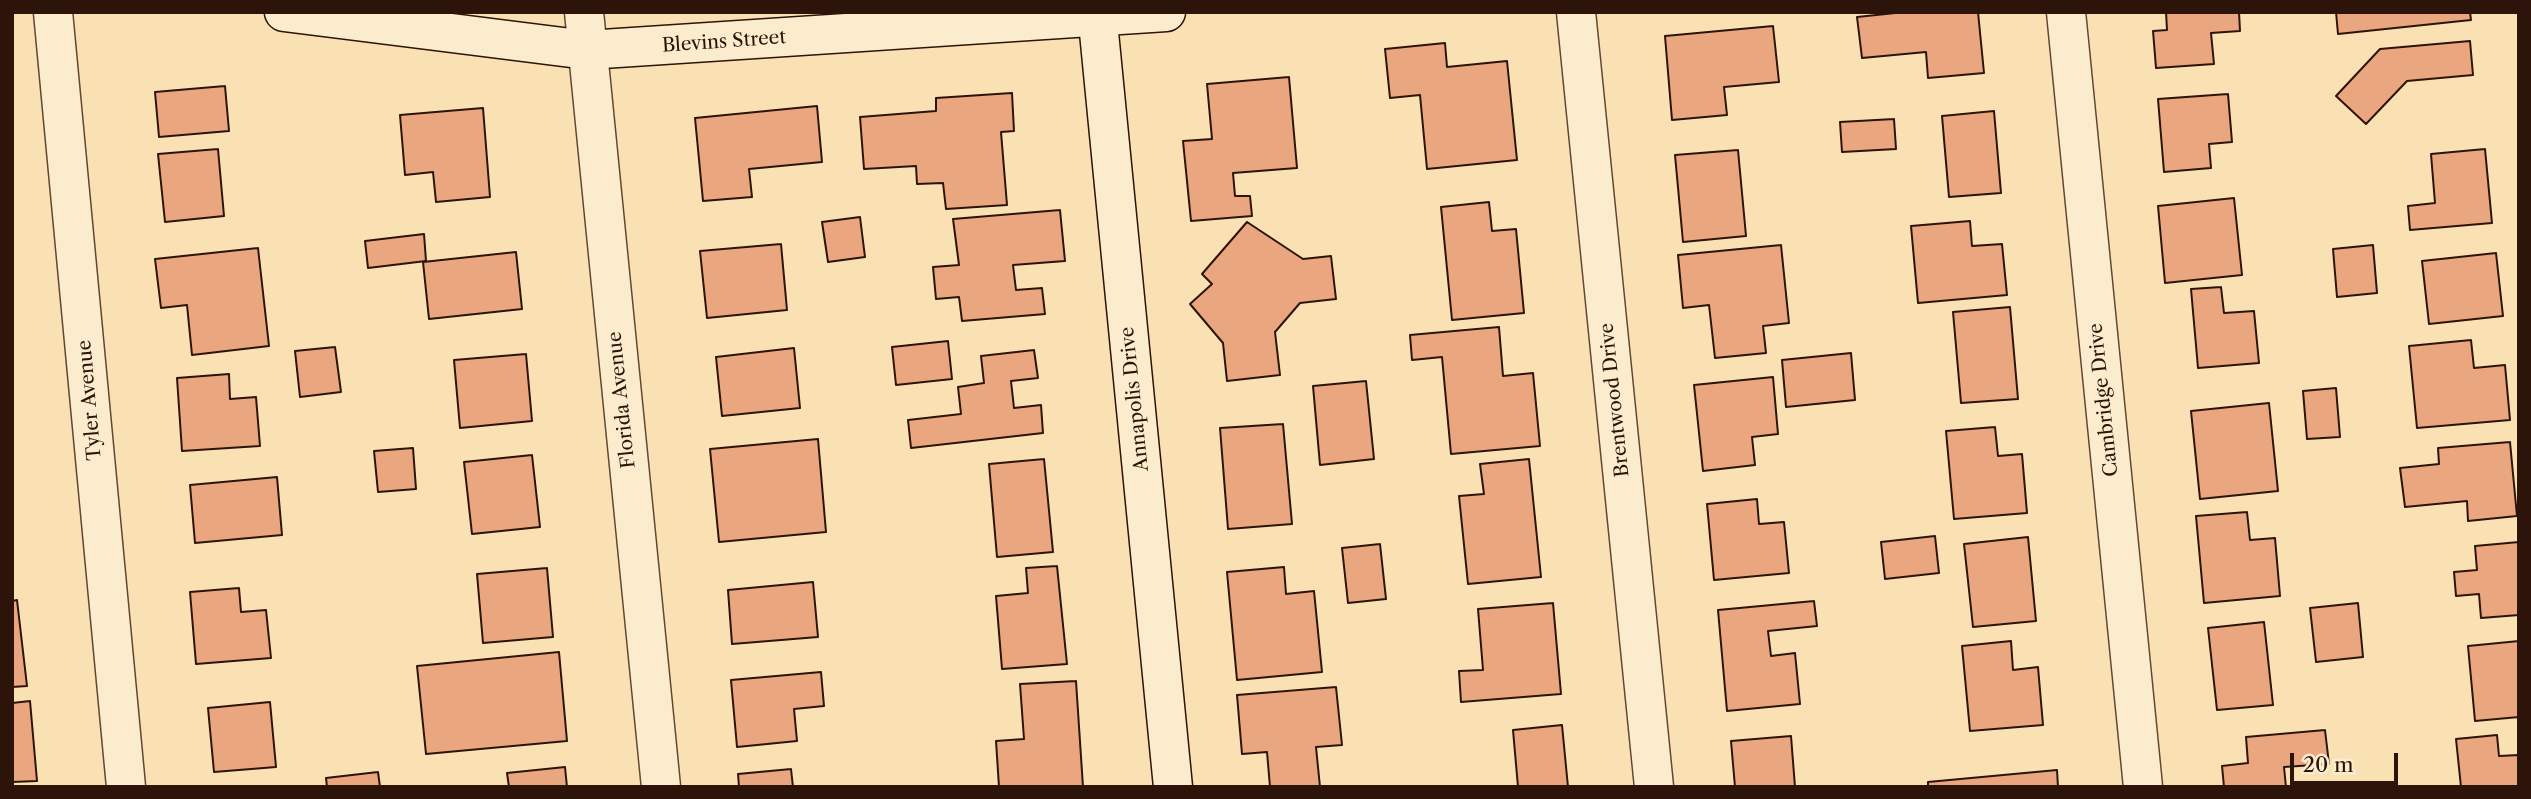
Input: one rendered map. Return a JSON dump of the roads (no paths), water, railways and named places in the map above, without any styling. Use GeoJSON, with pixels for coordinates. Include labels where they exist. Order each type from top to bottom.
{"type":"FeatureCollection","features":[{"type":"Feature","properties":{"kind":"street","name":"Tyler Avenue"},"geometry":{"type":"LineString","coordinates":[[53,12],[126,787]]}},
{"type":"Feature","properties":{"kind":"street","name":"Blevins Street"},"geometry":{"type":"LineString","coordinates":[[284,12],[587,50],[1166,12]]}},
{"type":"Feature","properties":{"kind":"street","name":"Florida Avenue"},"geometry":{"type":"LineString","coordinates":[[583,12],[661,787]]}},
{"type":"Feature","properties":{"kind":"street","name":"Brentwood Drive"},"geometry":{"type":"LineString","coordinates":[[1576,12],[1654,787]]}},
{"type":"Feature","properties":{"kind":"street","name":"Cambridge Drive"},"geometry":{"type":"LineString","coordinates":[[2066,12],[2143,787]]}},
{"type":"Feature","properties":{"kind":"street","name":"Annapolis Drive"},"geometry":{"type":"LineString","coordinates":[[1097,15],[1173,787]]}}]}
